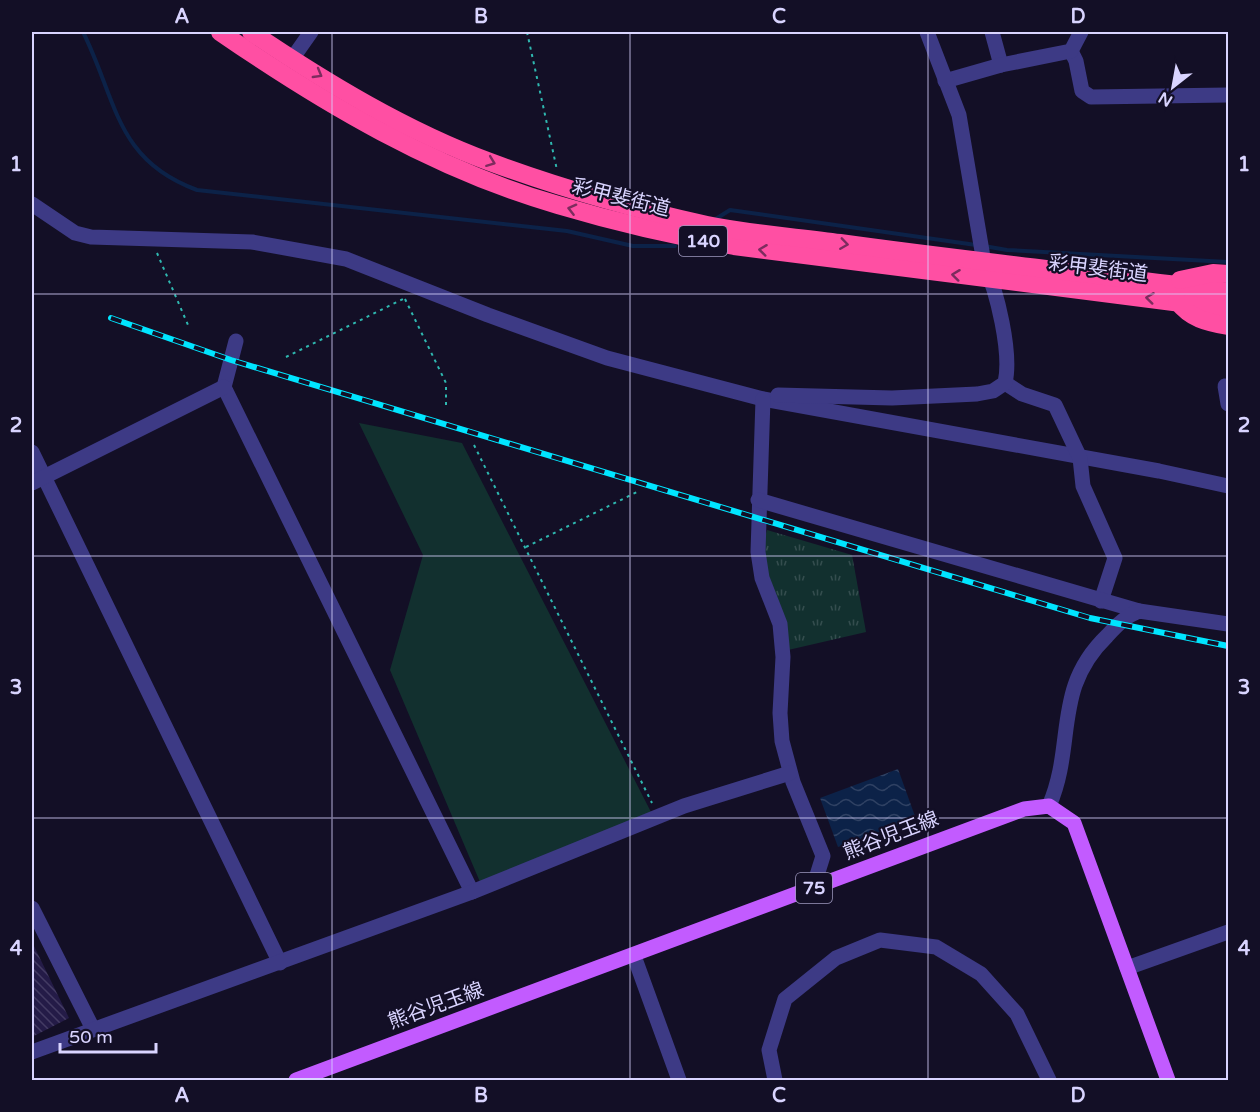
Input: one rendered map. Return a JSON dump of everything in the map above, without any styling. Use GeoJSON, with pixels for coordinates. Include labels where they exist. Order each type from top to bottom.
{"type":"FeatureCollection","features":[{"type":"Feature","properties":{"kind":"highway","name":"彩甲斐街道"},"geometry":{"type":"LineString","coordinates":[[220,32],[284,76],[404,143],[481,177],[556,205],[694,239],[734,246],[988,271],[1166,283],[1228,292]]}},
{"type":"Feature","properties":{"kind":"highway","name":"彩甲斐街道"},"geometry":{"type":"LineString","coordinates":[[251,32],[292,59],[412,127],[487,161],[555,185],[710,225],[1228,309]]}},
{"type":"Feature","properties":{"kind":"highway"},"geometry":{"type":"LineString","coordinates":[[1166,283],[1213,273],[1228,274]]}},
{"type":"Feature","properties":{"kind":"highway"},"geometry":{"type":"LineString","coordinates":[[1177,301],[1188,315],[1202,321],[1228,326]]}},
{"type":"Feature","properties":{"kind":"main road","name":"熊谷児玉線"},"geometry":{"type":"LineString","coordinates":[[296,1080],[634,956],[1023,809],[1049,806]]}},
{"type":"Feature","properties":{"kind":"main road"},"geometry":{"type":"LineString","coordinates":[[1049,806],[1074,823],[1168,1080]]}},
{"type":"Feature","properties":{"kind":"street"},"geometry":{"type":"LineString","coordinates":[[292,59],[311,32]]}},
{"type":"Feature","properties":{"kind":"street"},"geometry":{"type":"LineString","coordinates":[[763,399],[782,394],[892,398],[977,394],[993,392],[1005,383],[1009,367],[988,271],[959,115],[927,32]]}},
{"type":"Feature","properties":{"kind":"street"},"geometry":{"type":"LineString","coordinates":[[992,32],[1001,65]]}},
{"type":"Feature","properties":{"kind":"street"},"geometry":{"type":"LineString","coordinates":[[1071,51],[1081,32]]}},
{"type":"Feature","properties":{"kind":"street"},"geometry":{"type":"LineString","coordinates":[[945,81],[1001,65],[1071,51]]}},
{"type":"Feature","properties":{"kind":"street"},"geometry":{"type":"LineString","coordinates":[[1071,51],[1076,61],[1082,91],[1091,97],[1228,95]]}},
{"type":"Feature","properties":{"kind":"street"},"geometry":{"type":"LineString","coordinates":[[32,204],[75,233],[105,239],[252,242],[346,259],[488,315],[607,358],[763,399],[1159,471],[1228,486]]}},
{"type":"Feature","properties":{"kind":"street"},"geometry":{"type":"LineString","coordinates":[[236,341],[224,387],[472,892]]}},
{"type":"Feature","properties":{"kind":"street"},"geometry":{"type":"LineString","coordinates":[[1005,383],[1022,394],[1055,405],[1080,458],[1083,486],[1114,558],[1101,601]]}},
{"type":"Feature","properties":{"kind":"street"},"geometry":{"type":"LineString","coordinates":[[1225,386],[1228,405]]}},
{"type":"Feature","properties":{"kind":"street"},"geometry":{"type":"LineString","coordinates":[[38,480],[224,387]]}},
{"type":"Feature","properties":{"kind":"street"},"geometry":{"type":"LineString","coordinates":[[763,399],[758,552],[762,578],[780,624],[783,657],[780,713],[782,741],[790,773],[823,856],[813,888]]}},
{"type":"Feature","properties":{"kind":"street"},"geometry":{"type":"LineString","coordinates":[[32,452],[38,480],[280,963]]}},
{"type":"Feature","properties":{"kind":"street"},"geometry":{"type":"LineString","coordinates":[[758,500],[1101,601],[1139,611],[1228,624]]}},
{"type":"Feature","properties":{"kind":"street"},"geometry":{"type":"LineString","coordinates":[[1049,806],[1059,781],[1074,684],[1081,665],[1093,649],[1128,615],[1139,611]]}},
{"type":"Feature","properties":{"kind":"street"},"geometry":{"type":"LineString","coordinates":[[32,1052],[472,892],[658,817],[790,773]]}},
{"type":"Feature","properties":{"kind":"street"},"geometry":{"type":"LineString","coordinates":[[32,908],[93,1029]]}},
{"type":"Feature","properties":{"kind":"street"},"geometry":{"type":"LineString","coordinates":[[1127,968],[1228,932]]}},
{"type":"Feature","properties":{"kind":"street"},"geometry":{"type":"LineString","coordinates":[[775,1080],[769,1050],[785,999],[836,958],[880,940],[936,947],[981,974],[1017,1014],[1049,1080]]}},
{"type":"Feature","properties":{"kind":"street"},"geometry":{"type":"LineString","coordinates":[[634,956],[679,1080]]}},
{"type":"Feature","properties":{"kind":"path"},"geometry":{"type":"LineString","coordinates":[[526,32],[557,169],[555,185]]}},
{"type":"Feature","properties":{"kind":"path"},"geometry":{"type":"LineString","coordinates":[[151,240],[188,325]]}},
{"type":"Feature","properties":{"kind":"path"},"geometry":{"type":"LineString","coordinates":[[286,357],[423,288]]}},
{"type":"Feature","properties":{"kind":"path"},"geometry":{"type":"LineString","coordinates":[[405,298],[446,383],[446,407]]}},
{"type":"Feature","properties":{"kind":"path"},"geometry":{"type":"LineString","coordinates":[[474,445],[658,817]]}},
{"type":"Feature","properties":{"kind":"path"},"geometry":{"type":"LineString","coordinates":[[526,547],[637,492]]}},
{"type":"Feature","properties":{"kind":"green space"},"geometry":{"type":"Polygon","coordinates":[[[359,423],[462,443],[651,812],[480,882],[390,670],[423,555],[359,423]]]}},
{"type":"Feature","properties":{"kind":"green space"},"geometry":{"type":"Polygon","coordinates":[[[767,530],[852,555],[866,632],[788,650],[761,553],[767,530]]]}},
{"type":"Feature","properties":{"kind":"water"},"geometry":{"type":"Polygon","coordinates":[[[898,769],[916,819],[838,847],[820,798],[898,769]]]}},
{"type":"Feature","properties":{"kind":"building"},"geometry":{"type":"Polygon","coordinates":[[[32,942],[69,1018],[32,1037],[32,942]]]}},
{"type":"Feature","properties":{"kind":"waterway"},"geometry":{"type":"LineString","coordinates":[[83,32],[112,104],[134,145],[149,162],[170,177],[197,190],[567,231],[633,246],[675,246]]}},
{"type":"Feature","properties":{"kind":"waterway"},"geometry":{"type":"LineString","coordinates":[[714,220],[730,210],[976,245]]}},
{"type":"Feature","properties":{"kind":"waterway"},"geometry":{"type":"LineString","coordinates":[[984,246],[1007,250],[1228,262]]}},
{"type":"Feature","properties":{"kind":"railway"},"geometry":{"type":"LineString","coordinates":[[111,318],[231,360],[1090,618],[1228,646]]}}]}
